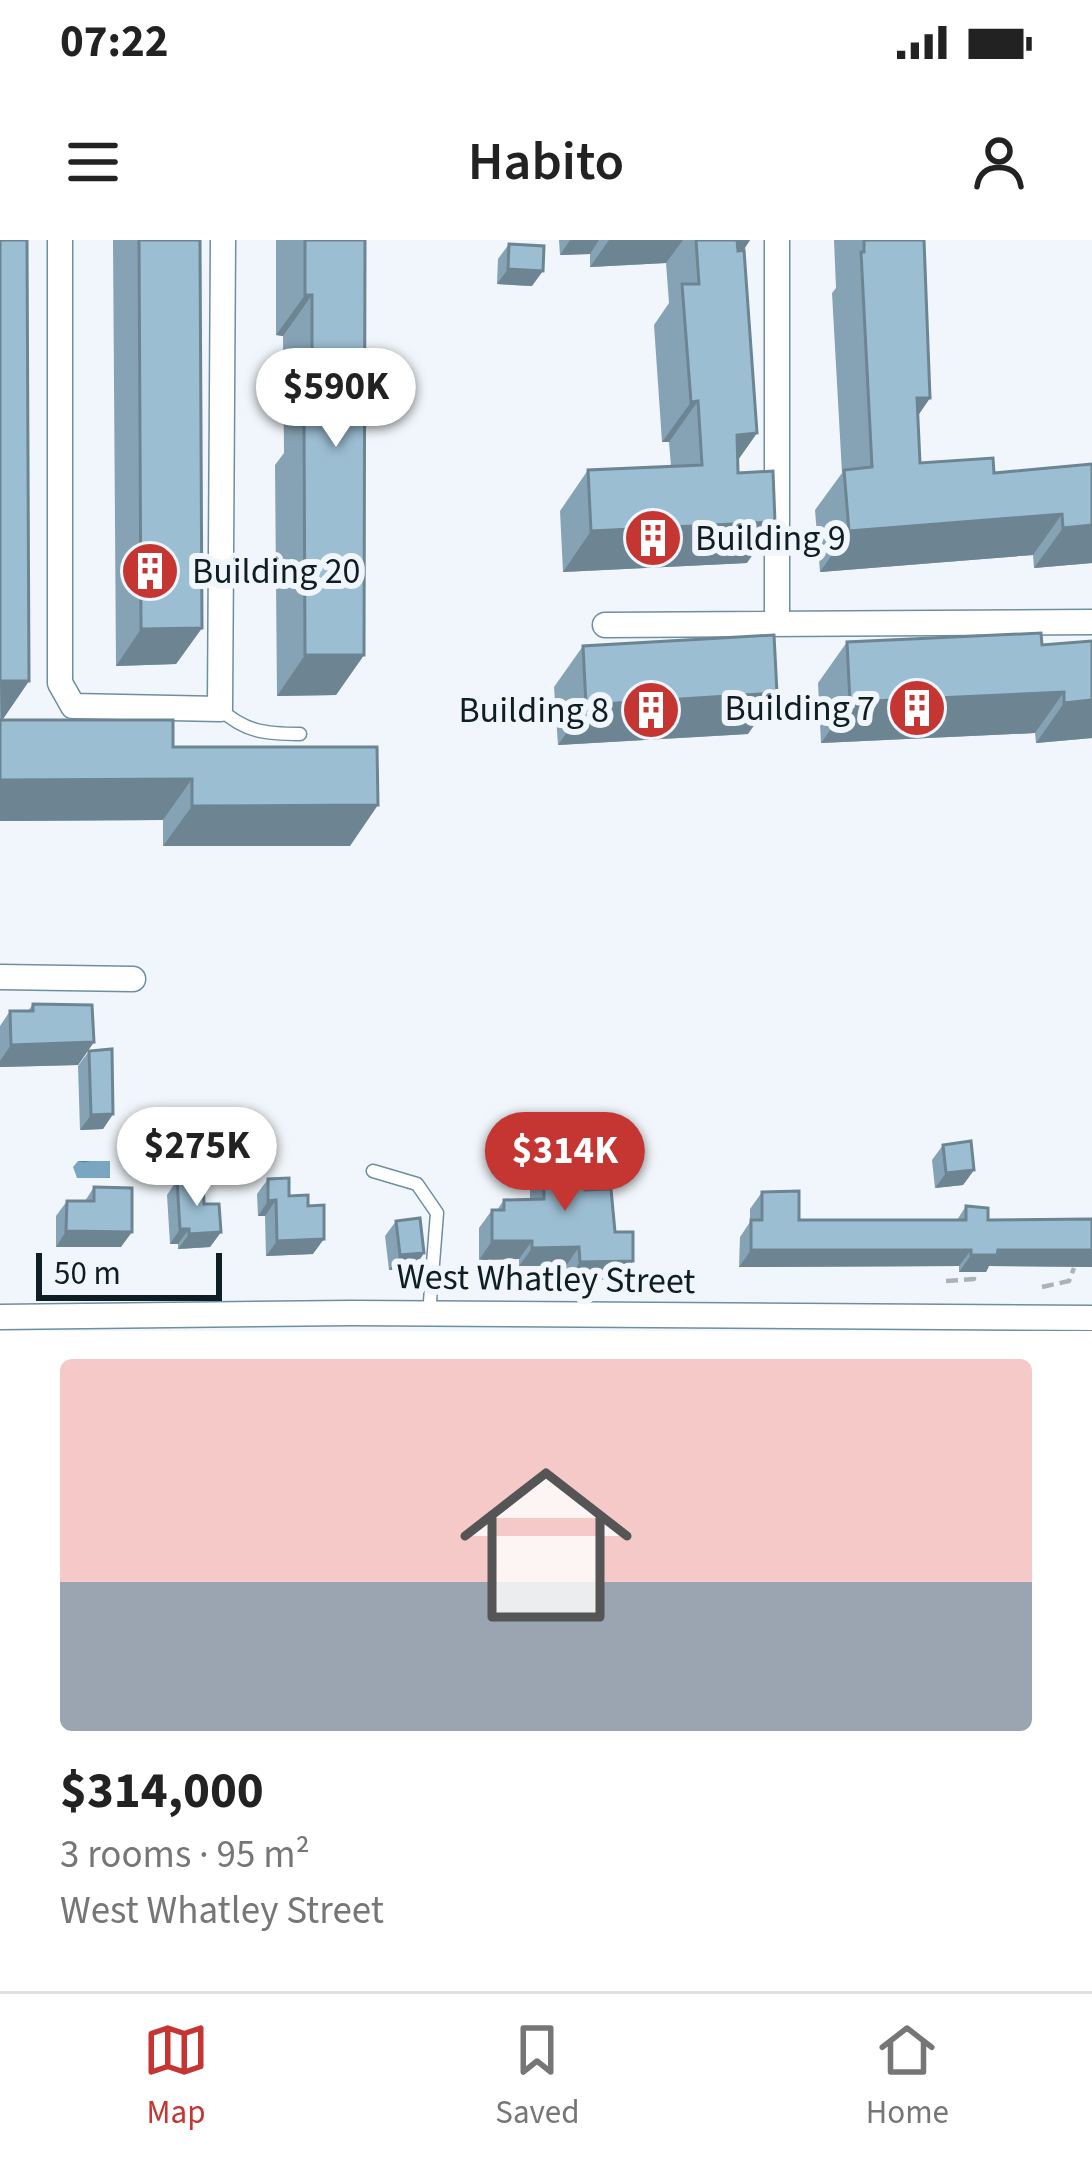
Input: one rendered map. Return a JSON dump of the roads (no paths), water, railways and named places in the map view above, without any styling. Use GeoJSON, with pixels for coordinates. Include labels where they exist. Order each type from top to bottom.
{"type":"FeatureCollection","features":[{"type":"Feature","properties":{"kind":"street"},"geometry":{"type":"LineString","coordinates":[[60,240],[60,683],[73,706],[220,709],[223,240]]}},
{"type":"Feature","properties":{"kind":"street"},"geometry":{"type":"LineString","coordinates":[[777,240],[777,624]]}},
{"type":"Feature","properties":{"kind":"street"},"geometry":{"type":"LineString","coordinates":[[605,625],[1092,622]]}},
{"type":"Feature","properties":{"kind":"street"},"geometry":{"type":"LineString","coordinates":[[0,977],[133,979]]}},
{"type":"Feature","properties":{"kind":"street","name":"West Whatley Street"},"geometry":{"type":"LineString","coordinates":[[0,1317],[351,1322],[430,1314],[704,1324],[1092,1318]]}},
{"type":"Feature","properties":{"kind":"lane"},"geometry":{"type":"LineString","coordinates":[[220,709],[235,723],[260,734],[300,734]]}},
{"type":"Feature","properties":{"kind":"lane"},"geometry":{"type":"LineString","coordinates":[[373,1171],[417,1184],[436,1213],[430,1314]]}},
{"type":"Feature","properties":{"kind":"water"},"geometry":{"type":"Polygon","coordinates":[[[78,1161],[110,1161],[110,1178],[77,1178],[73,1167],[78,1161]]]}},
{"type":"Feature","properties":{"kind":"place","name":"Building 9"},"geometry":{"type":"Point","coordinates":[653,538]}},
{"type":"Feature","properties":{"kind":"place","name":"Building 20"},"geometry":{"type":"Point","coordinates":[150,571]}},
{"type":"Feature","properties":{"kind":"place","name":"Building 7"},"geometry":{"type":"Point","coordinates":[917,708]}},
{"type":"Feature","properties":{"kind":"place","name":"Building 8"},"geometry":{"type":"Point","coordinates":[651,710]}}]}
